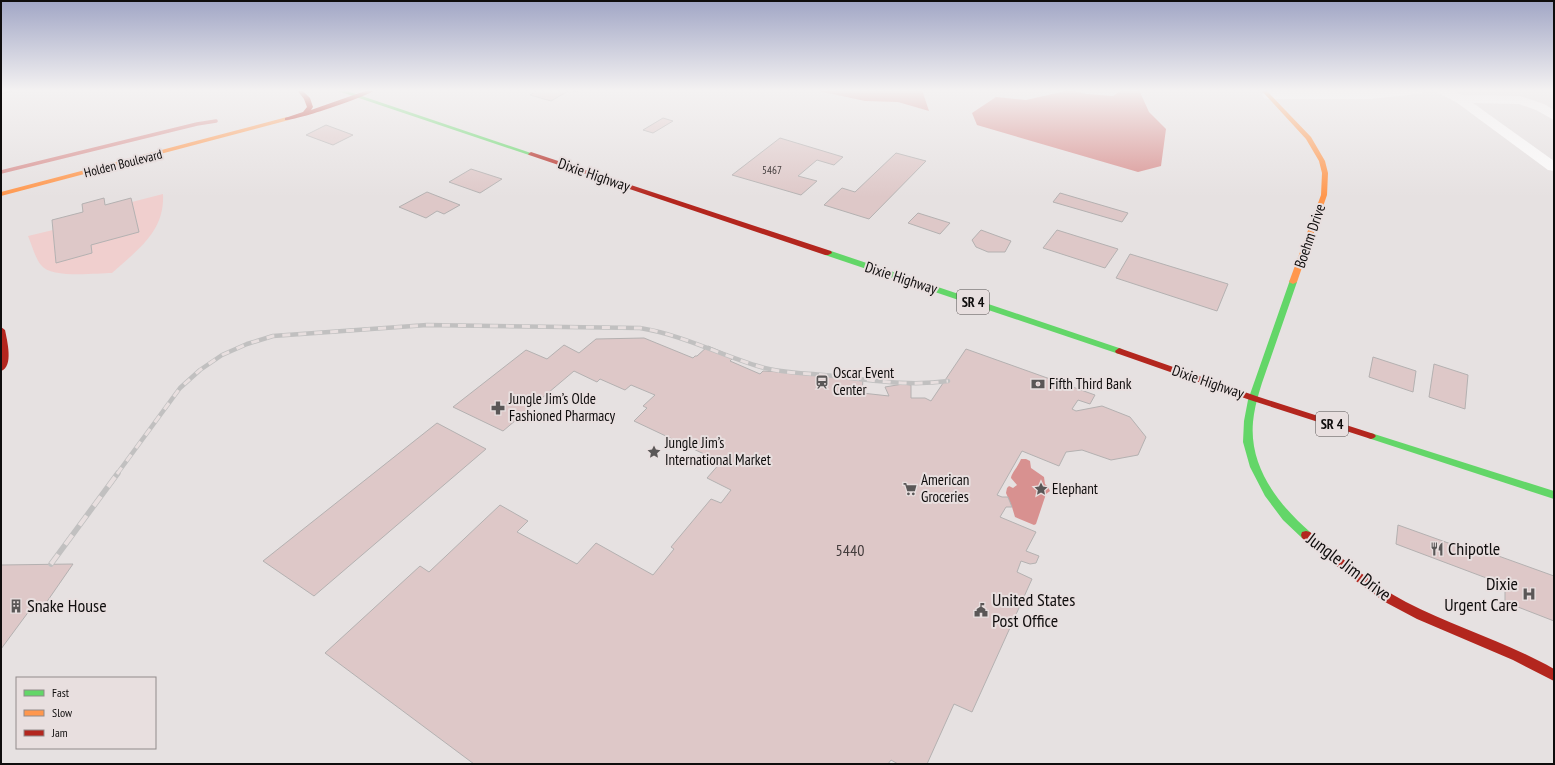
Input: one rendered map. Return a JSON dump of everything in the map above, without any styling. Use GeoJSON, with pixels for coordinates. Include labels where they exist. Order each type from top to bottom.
{"type":"FeatureCollection","features":[{"type":"Feature","properties":{"kind":"main road","name":"Holden Boulevard"},"geometry":{"type":"LineString","coordinates":[[1,194],[265,126]]}},
{"type":"Feature","properties":{"kind":"main road","name":"Dixie Highway"},"geometry":{"type":"LineString","coordinates":[[450,126],[1253,398],[1554,495]]}},
{"type":"Feature","properties":{"kind":"main road","name":"Boehm Drive"},"geometry":{"type":"LineString","coordinates":[[1253,398],[1324,194],[1326,174],[1321,159],[1312,143],[1296,126]]}},
{"type":"Feature","properties":{"kind":"main road"},"geometry":{"type":"LineString","coordinates":[[1,330],[5,357],[1,368]]}},
{"type":"Feature","properties":{"kind":"main road","name":"Jungle Jim Drive"},"geometry":{"type":"LineString","coordinates":[[1253,398],[1247,432],[1249,455],[1263,483],[1294,524],[1357,578],[1377,592],[1412,612],[1487,642],[1543,668],[1554,675]]}},
{"type":"Feature","properties":{"kind":"street"},"geometry":{"type":"LineString","coordinates":[[1496,126],[1553,167]]}},
{"type":"Feature","properties":{"kind":"shaded area"},"geometry":{"type":"Polygon","coordinates":[[[979,126],[1163,126],[1166,129],[1161,166],[1138,172],[979,126]]]}},
{"type":"Feature","properties":{"kind":"shaded area"},"geometry":{"type":"Polygon","coordinates":[[[163,194],[159,219],[154,230],[140,248],[112,273],[64,274],[46,269],[37,259],[28,236],[53,230],[56,262],[92,253],[91,245],[139,232],[132,202],[163,194]]]}},
{"type":"Feature","properties":{"kind":"shaded area"},"geometry":{"type":"Polygon","coordinates":[[[1021,459],[1030,461],[1031,468],[1044,477],[1045,484],[1050,491],[1046,494],[1036,524],[1034,525],[1015,517],[1006,493],[1009,486],[1013,488],[1017,485],[1011,478],[1021,459]]]}},
{"type":"Feature","properties":{"kind":"building"},"geometry":{"type":"Polygon","coordinates":[[[325,126],[328,126],[353,135],[333,145],[306,135],[325,126]]]}},
{"type":"Feature","properties":{"kind":"building"},"geometry":{"type":"Polygon","coordinates":[[[650,126],[665,126],[653,133],[643,130],[650,126]]]}},
{"type":"Feature","properties":{"kind":"building"},"geometry":{"type":"Polygon","coordinates":[[[780,138],[843,157],[834,165],[817,160],[798,176],[817,181],[801,195],[732,175],[780,138]]]}},
{"type":"Feature","properties":{"kind":"building"},"geometry":{"type":"Polygon","coordinates":[[[896,153],[926,161],[869,219],[824,205],[842,188],[855,192],[896,153]]]}},
{"type":"Feature","properties":{"kind":"building"},"geometry":{"type":"Polygon","coordinates":[[[471,169],[502,179],[480,193],[449,182],[471,169]]]}},
{"type":"Feature","properties":{"kind":"building"},"geometry":{"type":"Polygon","coordinates":[[[427,192],[460,205],[444,214],[437,211],[426,218],[399,207],[427,192]]]}},
{"type":"Feature","properties":{"kind":"building"},"geometry":{"type":"Polygon","coordinates":[[[1060,193],[1128,213],[1122,222],[1053,202],[1060,193]]]}},
{"type":"Feature","properties":{"kind":"building"},"geometry":{"type":"Polygon","coordinates":[[[104,198],[105,205],[131,198],[139,232],[91,245],[92,253],[56,263],[52,220],[83,212],[82,204],[104,198]]]}},
{"type":"Feature","properties":{"kind":"building"},"geometry":{"type":"Polygon","coordinates":[[[918,213],[950,223],[940,234],[908,223],[918,213]]]}},
{"type":"Feature","properties":{"kind":"building"},"geometry":{"type":"Polygon","coordinates":[[[981,230],[1011,241],[1005,252],[988,252],[976,247],[972,240],[981,230]]]}},
{"type":"Feature","properties":{"kind":"building"},"geometry":{"type":"Polygon","coordinates":[[[1057,230],[1118,249],[1105,268],[1043,248],[1057,230]]]}},
{"type":"Feature","properties":{"kind":"building"},"geometry":{"type":"Polygon","coordinates":[[[1130,254],[1228,284],[1217,311],[1116,278],[1130,254]]]}},
{"type":"Feature","properties":{"kind":"building","name":"Jungle Jim’s International Market"},"geometry":{"type":"Polygon","coordinates":[[[644,338],[693,358],[708,346],[734,357],[730,361],[760,374],[763,371],[781,371],[863,379],[862,393],[889,396],[885,387],[903,384],[911,385],[911,398],[925,398],[931,401],[966,349],[1095,395],[1090,404],[1078,400],[1072,409],[1076,411],[1102,406],[1130,417],[1146,437],[1138,455],[1111,460],[1082,450],[1066,452],[1059,466],[1022,451],[997,495],[1008,497],[1012,507],[1006,507],[1000,517],[1036,532],[1026,551],[1039,556],[1036,563],[1030,564],[1021,561],[1017,572],[1032,579],[972,712],[954,704],[927,764],[898,764],[891,760],[888,764],[474,764],[325,653],[420,566],[429,572],[500,505],[528,521],[517,532],[577,564],[596,543],[653,575],[674,549],[671,547],[711,499],[721,503],[731,490],[707,478],[721,462],[634,421],[647,408],[643,406],[655,395],[631,385],[625,390],[600,379],[597,382],[574,371],[503,431],[453,407],[526,350],[547,359],[564,345],[579,353],[596,339],[644,338]]]}},
{"type":"Feature","properties":{"kind":"building"},"geometry":{"type":"Polygon","coordinates":[[[1373,357],[1416,371],[1413,392],[1369,377],[1373,357]]]}},
{"type":"Feature","properties":{"kind":"building"},"geometry":{"type":"Polygon","coordinates":[[[1434,364],[1468,375],[1465,409],[1429,397],[1434,364]]]}},
{"type":"Feature","properties":{"kind":"building"},"geometry":{"type":"Polygon","coordinates":[[[437,423],[486,449],[314,596],[263,561],[437,423]]]}},
{"type":"Feature","properties":{"kind":"building"},"geometry":{"type":"Polygon","coordinates":[[[1398,525],[1479,554],[1479,549],[1554,576],[1554,621],[1505,602],[1505,585],[1396,544],[1398,525]]]}},
{"type":"Feature","properties":{"kind":"building","name":"Snake House"},"geometry":{"type":"Polygon","coordinates":[[[73,564],[46,603],[35,603],[1,649],[1,565],[73,564]]]}},
{"type":"Feature","properties":{"kind":"waterway"},"geometry":{"type":"LineString","coordinates":[[1,172],[190,126]]}},
{"type":"Feature","properties":{"kind":"railway"},"geometry":{"type":"LineString","coordinates":[[117,474],[180,388],[200,370],[222,355],[247,344],[273,336],[427,325],[640,328],[671,335],[761,367],[777,370],[901,383],[932,383],[948,381]]}},
{"type":"Feature","properties":{"kind":"railway"},"geometry":{"type":"LineString","coordinates":[[51,564],[118,473]]}},
{"type":"Feature","properties":{"kind":"traffic: fast"},"geometry":{"type":"LineString","coordinates":[[447,126],[531,154]]}},
{"type":"Feature","properties":{"kind":"traffic: fast"},"geometry":{"type":"LineString","coordinates":[[828,253],[1119,351]]}},
{"type":"Feature","properties":{"kind":"traffic: fast"},"geometry":{"type":"LineString","coordinates":[[1293,282],[1252,400],[1248,421],[1248,442],[1250,454],[1255,467],[1269,493],[1287,517],[1306,535]]}},
{"type":"Feature","properties":{"kind":"traffic: fast"},"geometry":{"type":"LineString","coordinates":[[1371,436],[1554,495]]}},
{"type":"Feature","properties":{"kind":"traffic: slow"},"geometry":{"type":"LineString","coordinates":[[1,194],[261,126]]}},
{"type":"Feature","properties":{"kind":"traffic: slow"},"geometry":{"type":"LineString","coordinates":[[1293,282],[1324,195],[1325,173],[1322,161],[1309,138],[1297,126]]}},
{"type":"Feature","properties":{"kind":"traffic: jam"},"geometry":{"type":"LineString","coordinates":[[531,154],[828,253]]}},
{"type":"Feature","properties":{"kind":"traffic: jam"},"geometry":{"type":"LineString","coordinates":[[1,330],[5,357],[1,368]]}},
{"type":"Feature","properties":{"kind":"traffic: jam"},"geometry":{"type":"LineString","coordinates":[[1119,351],[1253,398],[1371,436]]}},
{"type":"Feature","properties":{"kind":"traffic: jam"},"geometry":{"type":"LineString","coordinates":[[1306,535],[1352,573],[1389,599],[1440,624],[1498,647],[1554,675]]}},
{"type":"Feature","properties":{"kind":"place","name":"Oscar Event Center"},"geometry":{"type":"Point","coordinates":[822,382]}},
{"type":"Feature","properties":{"kind":"place","name":"Fifth Third Bank"},"geometry":{"type":"Point","coordinates":[1038,384]}},
{"type":"Feature","properties":{"kind":"place","name":"Jungle Jim’s Olde Fashioned Pharmacy"},"geometry":{"type":"Point","coordinates":[498,408]}},
{"type":"Feature","properties":{"kind":"place","name":"Jungle Jim’s International Market"},"geometry":{"type":"Point","coordinates":[654,452]}},
{"type":"Feature","properties":{"kind":"place","name":"American Groceries"},"geometry":{"type":"Point","coordinates":[910,489]}},
{"type":"Feature","properties":{"kind":"place","name":"Elephant"},"geometry":{"type":"Point","coordinates":[1041,489]}},
{"type":"Feature","properties":{"kind":"place","name":"Chipotle"},"geometry":{"type":"Point","coordinates":[1437,549]}},
{"type":"Feature","properties":{"kind":"place","name":"Dixie Urgent Care"},"geometry":{"type":"Point","coordinates":[1529,594]}},
{"type":"Feature","properties":{"kind":"place","name":"Snake House"},"geometry":{"type":"Point","coordinates":[16,606]}},
{"type":"Feature","properties":{"kind":"place","name":"United States Post Office"},"geometry":{"type":"Point","coordinates":[981,610]}}]}
